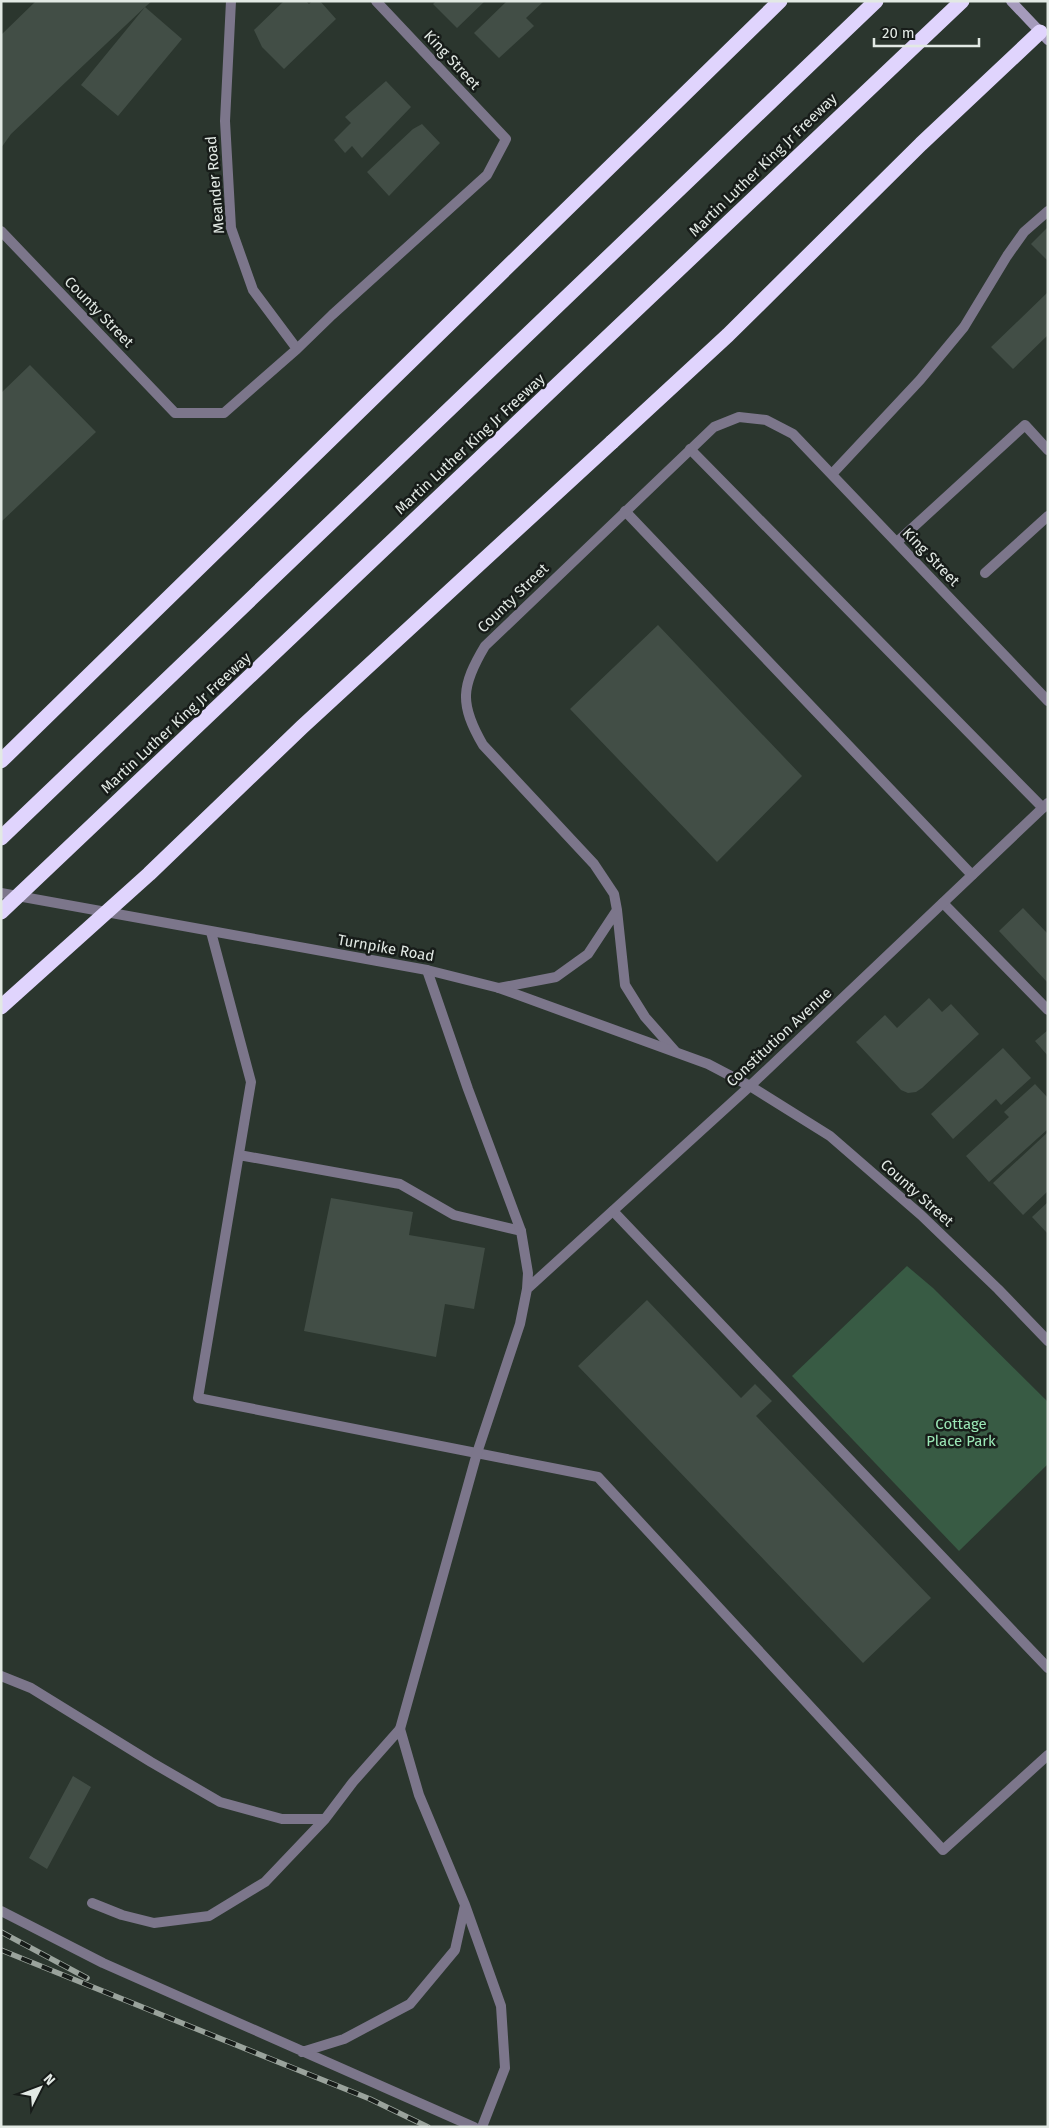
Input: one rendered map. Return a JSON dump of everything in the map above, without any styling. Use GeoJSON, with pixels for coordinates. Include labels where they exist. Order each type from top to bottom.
{"type":"FeatureCollection","features":[{"type":"Feature","properties":{"kind":"highway"},"geometry":{"type":"LineString","coordinates":[[1,761],[780,1]]}},
{"type":"Feature","properties":{"kind":"highway"},"geometry":{"type":"LineString","coordinates":[[1,838],[876,1]]}},
{"type":"Feature","properties":{"kind":"highway","name":"Martin Luther King Jr Freeway"},"geometry":{"type":"LineString","coordinates":[[1,912],[962,1]]}},
{"type":"Feature","properties":{"kind":"highway"},"geometry":{"type":"LineString","coordinates":[[1,1007],[149,874],[302,727],[728,335],[921,144],[1044,36]]}},
{"type":"Feature","properties":{"kind":"main road"},"geometry":{"type":"LineString","coordinates":[[1011,1],[1044,36]]}},
{"type":"Feature","properties":{"kind":"street","name":"Meander Road"},"geometry":{"type":"LineString","coordinates":[[231,1],[225,121],[231,228],[253,290],[297,349]]}},
{"type":"Feature","properties":{"kind":"street","name":"King Street"},"geometry":{"type":"LineString","coordinates":[[297,349],[332,314],[487,175],[506,139],[376,1]]}},
{"type":"Feature","properties":{"kind":"street"},"geometry":{"type":"LineString","coordinates":[[832,474],[920,380],[964,327],[1007,256],[1024,232],[1048,211]]}},
{"type":"Feature","properties":{"kind":"street","name":"County Street"},"geometry":{"type":"LineString","coordinates":[[1,231],[175,414],[224,413],[297,349]]}},
{"type":"Feature","properties":{"kind":"street","name":"County Street"},"geometry":{"type":"LineString","coordinates":[[675,1051],[645,1017],[625,985],[614,894],[594,864],[483,745],[469,722],[465,688],[472,667],[485,646],[714,427],[739,417],[766,420],[792,434]]}},
{"type":"Feature","properties":{"kind":"street"},"geometry":{"type":"LineString","coordinates":[[897,542],[1025,426],[1048,450]]}},
{"type":"Feature","properties":{"kind":"street","name":"King Street"},"geometry":{"type":"LineString","coordinates":[[792,434],[1048,701]]}},
{"type":"Feature","properties":{"kind":"street"},"geometry":{"type":"LineString","coordinates":[[690,449],[1045,806]]}},
{"type":"Feature","properties":{"kind":"street"},"geometry":{"type":"LineString","coordinates":[[625,512],[972,876]]}},
{"type":"Feature","properties":{"kind":"street"},"geometry":{"type":"LineString","coordinates":[[985,573],[1048,516]]}},
{"type":"Feature","properties":{"kind":"street","name":"Constitution Avenue"},"geometry":{"type":"LineString","coordinates":[[527,1288],[750,1086],[1045,806]]}},
{"type":"Feature","properties":{"kind":"street","name":"Turnpike Road"},"geometry":{"type":"LineString","coordinates":[[1,893],[427,970],[499,988],[675,1051],[708,1064],[750,1086]]}},
{"type":"Feature","properties":{"kind":"street"},"geometry":{"type":"LineString","coordinates":[[943,903],[1048,1010]]}},
{"type":"Feature","properties":{"kind":"street"},"geometry":{"type":"LineString","coordinates":[[499,988],[556,976],[588,954],[617,910]]}},
{"type":"Feature","properties":{"kind":"street"},"geometry":{"type":"LineString","coordinates":[[211,932],[251,1082],[198,1398],[598,1477],[943,1850],[1048,1754]]}},
{"type":"Feature","properties":{"kind":"street"},"geometry":{"type":"LineString","coordinates":[[92,1903],[122,1915],[154,1923],[209,1916],[264,1882],[325,1818],[353,1782],[400,1729],[477,1454],[520,1324],[528,1273],[521,1231],[468,1090],[427,970]]}},
{"type":"Feature","properties":{"kind":"street","name":"County Street"},"geometry":{"type":"LineString","coordinates":[[750,1086],[830,1136],[921,1214],[1048,1341]]}},
{"type":"Feature","properties":{"kind":"street"},"geometry":{"type":"LineString","coordinates":[[238,1155],[400,1184],[454,1214],[521,1231]]}},
{"type":"Feature","properties":{"kind":"street"},"geometry":{"type":"LineString","coordinates":[[613,1211],[1048,1668]]}},
{"type":"Feature","properties":{"kind":"street"},"geometry":{"type":"LineString","coordinates":[[1,1676],[31,1688],[220,1802],[282,1819],[325,1818]]}},
{"type":"Feature","properties":{"kind":"street"},"geometry":{"type":"LineString","coordinates":[[400,1729],[419,1795],[465,1905],[501,2006],[505,2068],[482,2127]]}},
{"type":"Feature","properties":{"kind":"street"},"geometry":{"type":"LineString","coordinates":[[302,2052],[344,2039],[410,2004],[454,1950],[465,1905]]}},
{"type":"Feature","properties":{"kind":"street"},"geometry":{"type":"LineString","coordinates":[[1,1911],[103,1963],[474,2127]]}},
{"type":"Feature","properties":{"kind":"green space","name":"Cottage Place Park"},"geometry":{"type":"Polygon","coordinates":[[[907,1266],[933,1288],[1048,1402],[1048,1464],[959,1551],[792,1376],[907,1266]]]}},
{"type":"Feature","properties":{"kind":"building"},"geometry":{"type":"Polygon","coordinates":[[[36,1],[152,1],[11,134],[1,148],[1,35],[36,1]]]}},
{"type":"Feature","properties":{"kind":"building"},"geometry":{"type":"Polygon","coordinates":[[[284,1],[306,1],[309,4],[312,1],[320,1],[336,19],[284,69],[262,47],[254,30],[284,1]]]}},
{"type":"Feature","properties":{"kind":"building"},"geometry":{"type":"Polygon","coordinates":[[[436,1],[485,1],[457,28],[433,4],[436,1]]]}},
{"type":"Feature","properties":{"kind":"building"},"geometry":{"type":"Polygon","coordinates":[[[507,1],[544,1],[526,18],[534,26],[499,58],[474,33],[507,1]]]}},
{"type":"Feature","properties":{"kind":"building"},"geometry":{"type":"Polygon","coordinates":[[[145,7],[182,39],[118,116],[81,85],[145,7]]]}},
{"type":"Feature","properties":{"kind":"building"},"geometry":{"type":"Polygon","coordinates":[[[386,81],[411,107],[362,158],[352,146],[345,153],[334,140],[351,123],[345,117],[386,81]]]}},
{"type":"Feature","properties":{"kind":"building"},"geometry":{"type":"Polygon","coordinates":[[[422,124],[440,143],[389,196],[367,172],[413,129],[422,124]]]}},
{"type":"Feature","properties":{"kind":"building"},"geometry":{"type":"Polygon","coordinates":[[[1048,227],[1048,261],[1031,244],[1048,227]]]}},
{"type":"Feature","properties":{"kind":"building"},"geometry":{"type":"Polygon","coordinates":[[[1048,292],[1048,335],[1013,369],[991,347],[1048,292]]]}},
{"type":"Feature","properties":{"kind":"building"},"geometry":{"type":"Polygon","coordinates":[[[30,365],[96,432],[1,522],[1,393],[30,365]]]}},
{"type":"Feature","properties":{"kind":"building"},"geometry":{"type":"Polygon","coordinates":[[[658,625],[802,776],[717,862],[570,709],[658,625]]]}},
{"type":"Feature","properties":{"kind":"building"},"geometry":{"type":"Polygon","coordinates":[[[1023,908],[1048,934],[1048,983],[999,931],[1023,908]]]}},
{"type":"Feature","properties":{"kind":"building"},"geometry":{"type":"Polygon","coordinates":[[[929,998],[942,1012],[951,1004],[979,1034],[922,1088],[916,1092],[908,1093],[901,1090],[856,1042],[885,1015],[897,1028],[929,998]]]}},
{"type":"Feature","properties":{"kind":"building"},"geometry":{"type":"Polygon","coordinates":[[[1048,1030],[1048,1056],[1035,1041],[1048,1030]]]}},
{"type":"Feature","properties":{"kind":"building"},"geometry":{"type":"Polygon","coordinates":[[[1003,1048],[1031,1078],[1001,1105],[996,1099],[953,1139],[931,1114],[1003,1048]]]}},
{"type":"Feature","properties":{"kind":"building"},"geometry":{"type":"Polygon","coordinates":[[[1035,1084],[1048,1098],[1048,1129],[989,1182],[966,1156],[1009,1117],[1004,1112],[1035,1084]]]}},
{"type":"Feature","properties":{"kind":"building"},"geometry":{"type":"Polygon","coordinates":[[[1048,1132],[1048,1191],[1023,1215],[993,1183],[1048,1132]]]}},
{"type":"Feature","properties":{"kind":"building"},"geometry":{"type":"Polygon","coordinates":[[[331,1198],[413,1212],[409,1235],[485,1248],[474,1309],[445,1304],[436,1357],[304,1331],[331,1198]]]}},
{"type":"Feature","properties":{"kind":"building"},"geometry":{"type":"Polygon","coordinates":[[[1048,1202],[1048,1234],[1032,1217],[1048,1202]]]}},
{"type":"Feature","properties":{"kind":"building"},"geometry":{"type":"Polygon","coordinates":[[[647,1300],[741,1398],[755,1384],[772,1401],[756,1416],[931,1598],[863,1663],[578,1366],[647,1300]]]}},
{"type":"Feature","properties":{"kind":"building"},"geometry":{"type":"Polygon","coordinates":[[[73,1776],[91,1787],[47,1869],[29,1858],[73,1776]]]}},
{"type":"Feature","properties":{"kind":"railway"},"geometry":{"type":"LineString","coordinates":[[1,1932],[87,1978]]}},
{"type":"Feature","properties":{"kind":"railway"},"geometry":{"type":"LineString","coordinates":[[1,1950],[370,2099],[428,2127]]}}]}
